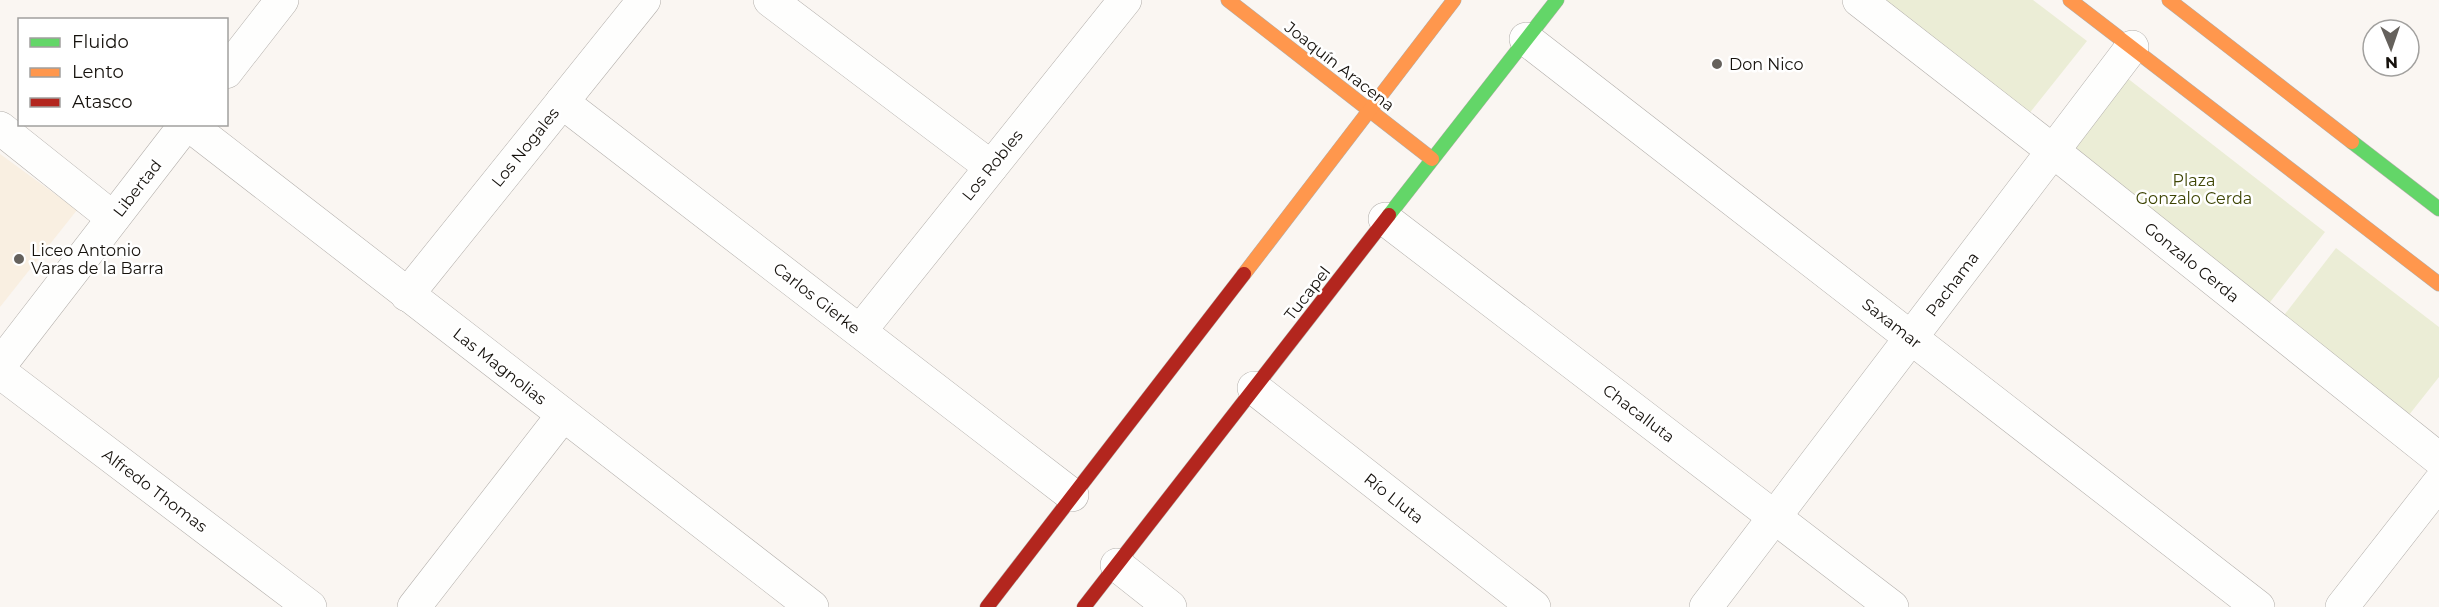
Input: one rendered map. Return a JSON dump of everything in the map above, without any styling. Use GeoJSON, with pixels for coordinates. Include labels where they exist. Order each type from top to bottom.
{"type":"FeatureCollection","features":[{"type":"Feature","properties":{"kind":"main road","name":"Joaquín Aracena"},"geometry":{"type":"LineString","coordinates":[[1228,0],[1432,159]]}},
{"type":"Feature","properties":{"kind":"main road"},"geometry":{"type":"LineString","coordinates":[[987,607],[1454,0]]}},
{"type":"Feature","properties":{"kind":"main road","name":"Tucapel"},"geometry":{"type":"LineString","coordinates":[[1084,607],[1557,0]]}},
{"type":"Feature","properties":{"kind":"main road"},"geometry":{"type":"LineString","coordinates":[[2070,0],[2439,284]]}},
{"type":"Feature","properties":{"kind":"main road"},"geometry":{"type":"LineString","coordinates":[[2189,6],[2439,209]]}},
{"type":"Feature","properties":{"kind":"street","name":"Los Nogales"},"geometry":{"type":"LineString","coordinates":[[407,295],[644,0]]}},
{"type":"Feature","properties":{"kind":"street"},"geometry":{"type":"LineString","coordinates":[[770,0],[991,167]]}},
{"type":"Feature","properties":{"kind":"street","name":"Los Robles"},"geometry":{"type":"LineString","coordinates":[[860,331],[1125,0]]}},
{"type":"Feature","properties":{"kind":"street","name":"Gonzalo Cerda"},"geometry":{"type":"LineString","coordinates":[[1859,0],[2053,151],[2439,459]]}},
{"type":"Feature","properties":{"kind":"street"},"geometry":{"type":"LineString","coordinates":[[228,69],[274,3]]}},
{"type":"Feature","properties":{"kind":"street","name":"Saxamar"},"geometry":{"type":"LineString","coordinates":[[1527,39],[2258,607]]}},
{"type":"Feature","properties":{"kind":"street","name":"Pachama"},"geometry":{"type":"LineString","coordinates":[[1706,607],[2132,47]]}},
{"type":"Feature","properties":{"kind":"street","name":"Carlos Gierke"},"geometry":{"type":"LineString","coordinates":[[562,102],[1072,495]]}},
{"type":"Feature","properties":{"kind":"street","name":"Libertad"},"geometry":{"type":"LineString","coordinates":[[0,365],[185,126]]}},
{"type":"Feature","properties":{"kind":"street","name":"Las Magnolias"},"geometry":{"type":"LineString","coordinates":[[190,126],[812,607]]}},
{"type":"Feature","properties":{"kind":"street"},"geometry":{"type":"LineString","coordinates":[[0,128],[113,219]]}},
{"type":"Feature","properties":{"kind":"street","name":"Chacalluta"},"geometry":{"type":"LineString","coordinates":[[1385,219],[1892,607]]}},
{"type":"Feature","properties":{"kind":"street","name":"Alfredo Thomas"},"geometry":{"type":"LineString","coordinates":[[0,372],[310,607]]}},
{"type":"Feature","properties":{"kind":"street","name":"Río Lluta"},"geometry":{"type":"LineString","coordinates":[[1254,388],[1534,607]]}},
{"type":"Feature","properties":{"kind":"street"},"geometry":{"type":"LineString","coordinates":[[414,607],[563,415]]}},
{"type":"Feature","properties":{"kind":"street"},"geometry":{"type":"LineString","coordinates":[[2342,607],[2439,483]]}},
{"type":"Feature","properties":{"kind":"street"},"geometry":{"type":"LineString","coordinates":[[1117,565],[1170,607]]}},
{"type":"Feature","properties":{"kind":"shaded area","name":"Liceo Antonio Varas de la Barra"},"geometry":{"type":"Polygon","coordinates":[[[0,154],[77,210],[0,307],[0,154]]]}},
{"type":"Feature","properties":{"kind":"green space"},"geometry":{"type":"Polygon","coordinates":[[[1880,0],[2033,0],[2087,41],[2028,115],[1880,0]]]}},
{"type":"Feature","properties":{"kind":"green space","name":"Plaza Gonzalo Cerda"},"geometry":{"type":"Polygon","coordinates":[[[2122,74],[2325,232],[2267,306],[2064,148],[2122,74]]]}},
{"type":"Feature","properties":{"kind":"green space"},"geometry":{"type":"Polygon","coordinates":[[[2336,248],[2439,327],[2439,377],[2405,420],[2278,323],[2336,248]]]}},
{"type":"Feature","properties":{"kind":"traffic: fast"},"geometry":{"type":"LineString","coordinates":[[1389,215],[1557,0]]}},
{"type":"Feature","properties":{"kind":"traffic: fast"},"geometry":{"type":"LineString","coordinates":[[2352,142],[2439,209]]}},
{"type":"Feature","properties":{"kind":"traffic: slow"},"geometry":{"type":"LineString","coordinates":[[1228,0],[1432,159]]}},
{"type":"Feature","properties":{"kind":"traffic: slow"},"geometry":{"type":"LineString","coordinates":[[1244,274],[1454,0]]}},
{"type":"Feature","properties":{"kind":"traffic: slow"},"geometry":{"type":"LineString","coordinates":[[2070,0],[2439,284]]}},
{"type":"Feature","properties":{"kind":"traffic: slow"},"geometry":{"type":"LineString","coordinates":[[2169,0],[2352,142]]}},
{"type":"Feature","properties":{"kind":"traffic: jam"},"geometry":{"type":"LineString","coordinates":[[1084,607],[1389,215]]}},
{"type":"Feature","properties":{"kind":"traffic: jam"},"geometry":{"type":"LineString","coordinates":[[987,607],[1244,274]]}},
{"type":"Feature","properties":{"kind":"place","name":"Don Nico"},"geometry":{"type":"Point","coordinates":[1717,64]}},
{"type":"Feature","properties":{"kind":"place","name":"Liceo Antonio Varas de la Barra"},"geometry":{"type":"Point","coordinates":[19,259]}}]}
